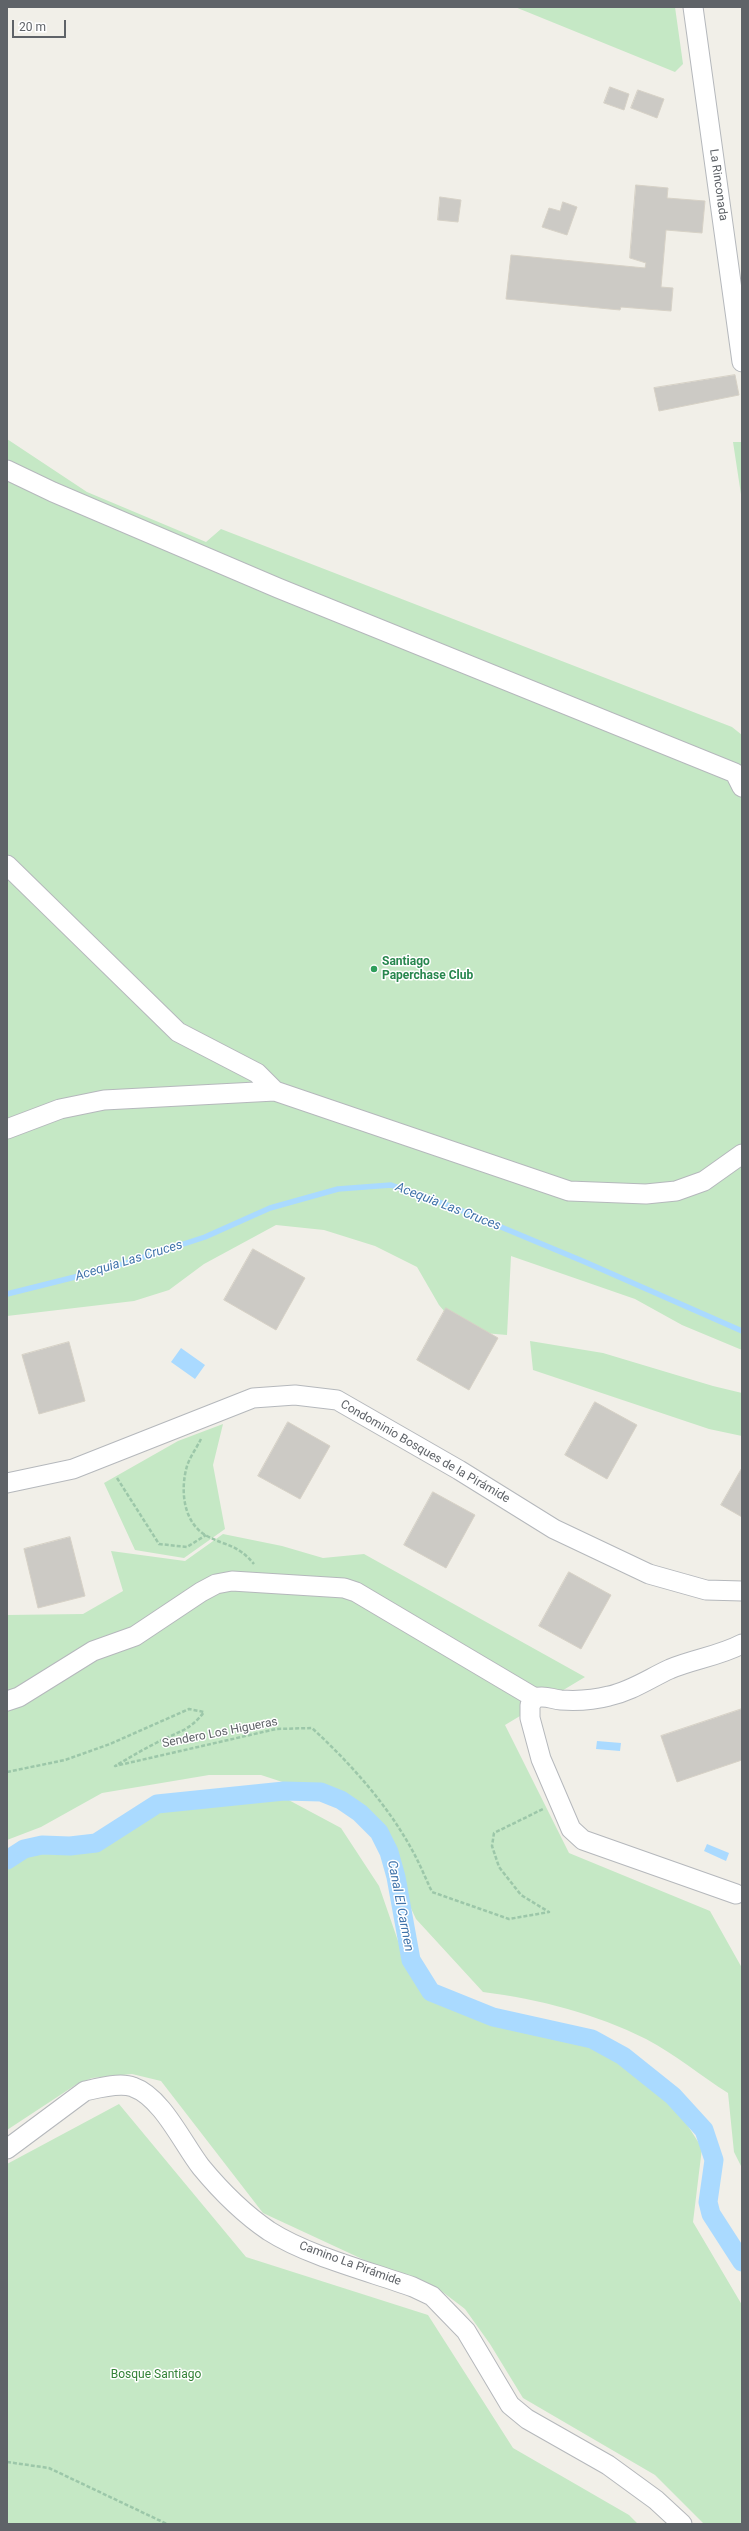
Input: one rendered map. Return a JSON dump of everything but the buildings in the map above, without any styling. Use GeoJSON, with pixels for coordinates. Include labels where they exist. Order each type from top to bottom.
{"type":"FeatureCollection","features":[{"type":"Feature","properties":{"kind":"street","name":"La Rinconada"},"geometry":{"type":"LineString","coordinates":[[693,7],[742,362]]}},
{"type":"Feature","properties":{"kind":"street"},"geometry":{"type":"LineString","coordinates":[[7,470],[53,492],[278,588],[735,773],[742,787]]}},
{"type":"Feature","properties":{"kind":"street"},"geometry":{"type":"LineString","coordinates":[[7,865],[178,1032],[257,1073],[275,1091]]}},
{"type":"Feature","properties":{"kind":"street"},"geometry":{"type":"LineString","coordinates":[[7,1129],[60,1109],[104,1100],[275,1091],[569,1191],[646,1194],[676,1191],[704,1181],[742,1154]]}},
{"type":"Feature","properties":{"kind":"street","name":"Condominio Bosques de la Pirámide"},"geometry":{"type":"LineString","coordinates":[[7,1482],[73,1469],[253,1398],[295,1395],[337,1400],[459,1470],[554,1529],[649,1574],[706,1590],[742,1591]]}},
{"type":"Feature","properties":{"kind":"street"},"geometry":{"type":"LineString","coordinates":[[7,1701],[19,1697],[93,1651],[135,1636],[216,1584],[232,1581],[344,1588],[356,1592],[534,1698]]}},
{"type":"Feature","properties":{"kind":"street"},"geometry":{"type":"LineString","coordinates":[[736,1894],[582,1840],[571,1829],[541,1759],[534,1732],[530,1705],[534,1698],[544,1695],[558,1700],[575,1701],[609,1696],[635,1688],[670,1669],[742,1644]]}},
{"type":"Feature","properties":{"kind":"street","name":"Camino La Pirámide"},"geometry":{"type":"LineString","coordinates":[[7,2149],[85,2091],[100,2087],[132,2086],[145,2094],[158,2107],[172,2123],[202,2167],[255,2221],[289,2242],[432,2296],[466,2331],[510,2405],[526,2419],[608,2464],[656,2500],[682,2524]]}},
{"type":"Feature","properties":{"kind":"path"},"geometry":{"type":"LineString","coordinates":[[205,1432],[188,1465],[184,1483],[185,1502],[192,1524],[206,1535],[243,1551],[272,1583]]}},
{"type":"Feature","properties":{"kind":"path"},"geometry":{"type":"LineString","coordinates":[[117,1478],[158,1544],[187,1547],[206,1535]]}},
{"type":"Feature","properties":{"kind":"path","name":"Sendero Los Higueras"},"geometry":{"type":"LineString","coordinates":[[7,1772],[65,1760],[110,1744],[189,1709],[204,1712],[197,1722],[181,1734],[158,1742],[116,1766],[276,1729],[312,1728],[336,1750],[372,1791],[412,1849],[432,1892],[509,1919],[549,1912],[520,1895],[499,1867],[492,1846],[494,1833],[550,1806]]}},
{"type":"Feature","properties":{"kind":"path"},"geometry":{"type":"LineString","coordinates":[[7,2462],[49,2468],[167,2524]]}},
{"type":"Feature","properties":{"kind":"green space"},"geometry":{"type":"Polygon","coordinates":[[[515,7],[675,7],[683,64],[675,72],[515,7]]]}},
{"type":"Feature","properties":{"kind":"green space","name":"Santiago Paperchase Club"},"geometry":{"type":"Polygon","coordinates":[[[7,439],[87,492],[206,542],[221,529],[732,727],[742,735],[742,1350],[682,1325],[635,1299],[511,1256],[507,1335],[461,1331],[439,1305],[417,1267],[375,1246],[324,1230],[276,1225],[204,1264],[169,1290],[134,1301],[7,1316],[7,439]]]}},
{"type":"Feature","properties":{"kind":"green space"},"geometry":{"type":"Polygon","coordinates":[[[733,442],[742,442],[742,501],[733,442]]]}},
{"type":"Feature","properties":{"kind":"green space"},"geometry":{"type":"Polygon","coordinates":[[[530,1341],[603,1353],[713,1386],[742,1393],[742,1436],[709,1429],[533,1370],[530,1341]]]}},
{"type":"Feature","properties":{"kind":"green space"},"geometry":{"type":"Polygon","coordinates":[[[223,1424],[213,1465],[225,1529],[184,1558],[135,1550],[104,1483],[178,1441],[223,1424]]]}},
{"type":"Feature","properties":{"kind":"green space"},"geometry":{"type":"Polygon","coordinates":[[[223,1534],[282,1546],[323,1558],[364,1554],[585,1677],[505,1725],[569,1853],[710,1911],[742,1968],[742,2168],[734,2152],[728,2093],[667,2051],[627,2030],[587,2015],[546,2003],[483,1992],[416,1919],[401,1887],[400,1870],[355,1817],[310,1791],[261,1775],[209,1775],[102,1793],[41,1827],[7,1840],[7,1615],[83,1614],[123,1591],[111,1551],[185,1561],[223,1534]]]}},
{"type":"Feature","properties":{"kind":"green space"},"geometry":{"type":"Polygon","coordinates":[[[283,1797],[341,1828],[379,1886],[406,1964],[447,1995],[504,2017],[576,2031],[651,2080],[681,2115],[702,2148],[693,2222],[742,2305],[742,2524],[704,2524],[655,2475],[523,2398],[490,2344],[465,2309],[440,2290],[416,2284],[263,2213],[161,2081],[132,2074],[92,2078],[77,2084],[7,2130],[7,1858],[11,1855],[97,1837],[135,1812],[176,1805],[283,1797]]]}},
{"type":"Feature","properties":{"kind":"green space","name":"Bosque Santiago"},"geometry":{"type":"Polygon","coordinates":[[[119,2104],[246,2257],[428,2315],[513,2448],[629,2515],[638,2524],[7,2524],[7,2164],[119,2104]]]}},
{"type":"Feature","properties":{"kind":"water"},"geometry":{"type":"Polygon","coordinates":[[[181,1348],[205,1365],[195,1379],[171,1362],[181,1348]]]}},
{"type":"Feature","properties":{"kind":"water"},"geometry":{"type":"Polygon","coordinates":[[[597,1741],[621,1743],[620,1751],[596,1749],[597,1741]]]}},
{"type":"Feature","properties":{"kind":"water"},"geometry":{"type":"Polygon","coordinates":[[[707,1844],[729,1853],[726,1861],[704,1851],[707,1844]]]}},
{"type":"Feature","properties":{"kind":"waterway","name":"Acequia Las Cruces"},"geometry":{"type":"LineString","coordinates":[[7,1294],[107,1269],[205,1237],[270,1208],[338,1189],[391,1185],[453,1207],[585,1262],[742,1331]]}},
{"type":"Feature","properties":{"kind":"waterway","name":"Canal El Carmen"},"geometry":{"type":"LineString","coordinates":[[7,1860],[24,1849],[42,1845],[70,1846],[96,1843],[157,1804],[284,1791],[321,1792],[341,1800],[360,1813],[379,1832],[389,1852],[396,1877],[411,1960],[431,1992],[493,2017],[592,2039],[623,2056],[673,2096],[704,2130],[714,2160],[708,2202],[711,2214],[742,2262]]}},
{"type":"Feature","properties":{"kind":"place","name":"Santiago Paperchase Club"},"geometry":{"type":"Point","coordinates":[374,969]}}]}
